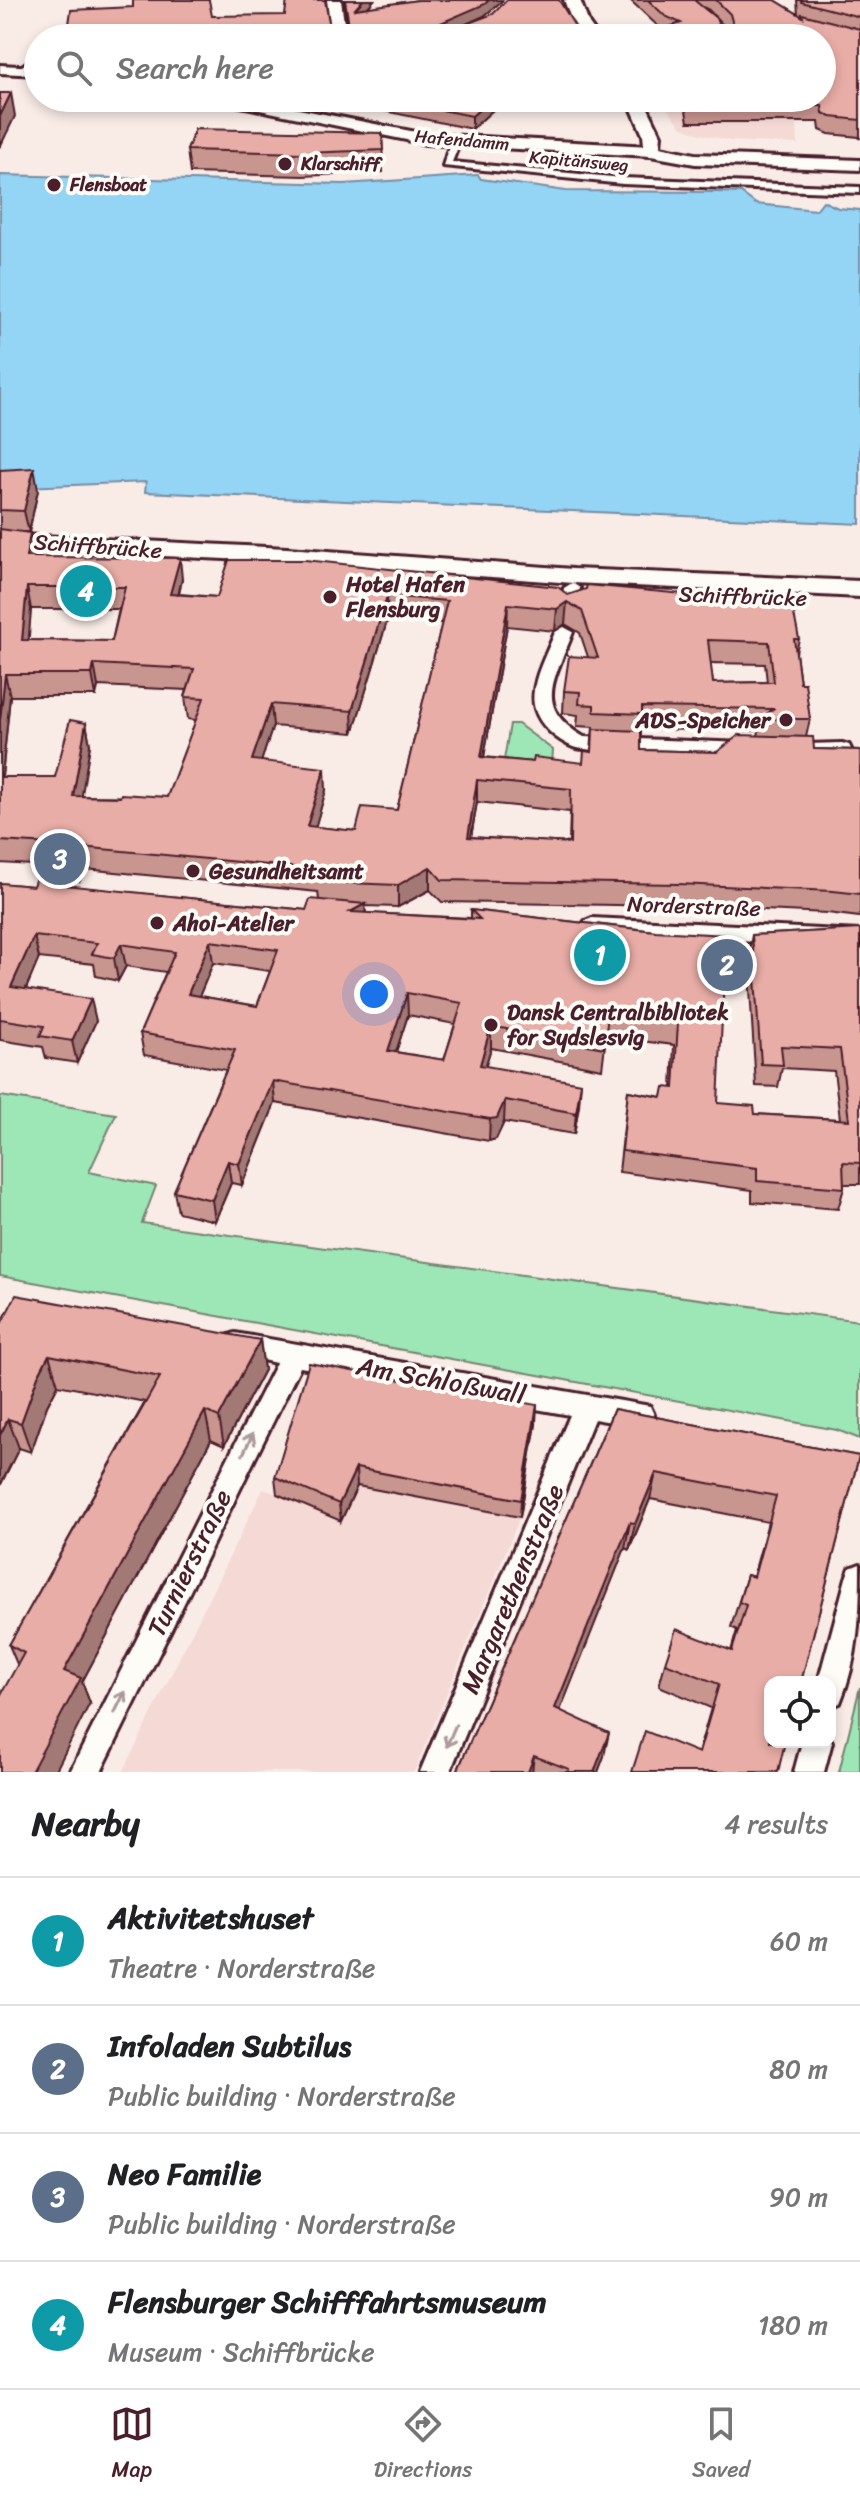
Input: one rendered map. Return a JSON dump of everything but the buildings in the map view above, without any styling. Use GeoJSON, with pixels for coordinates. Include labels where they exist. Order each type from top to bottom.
{"type":"FeatureCollection","features":[{"type":"Feature","properties":{"kind":"main road"},"geometry":{"type":"LineString","coordinates":[[572,0],[581,24]]}},
{"type":"Feature","properties":{"kind":"main road"},"geometry":{"type":"LineString","coordinates":[[641,112],[652,135],[651,151]]}},
{"type":"Feature","properties":{"kind":"main road","name":"Hafendamm"},"geometry":{"type":"LineString","coordinates":[[651,151],[695,148],[860,157]]}},
{"type":"Feature","properties":{"kind":"main road","name":"Hafendamm"},"geometry":{"type":"LineString","coordinates":[[651,151],[695,159],[860,165]]}},
{"type":"Feature","properties":{"kind":"main road","name":"Schiffbrücke"},"geometry":{"type":"LineString","coordinates":[[0,541],[43,541],[244,556],[570,599],[860,601]]}},
{"type":"Feature","properties":{"kind":"main road","name":"Schiffbrücke"},"geometry":{"type":"LineString","coordinates":[[244,556],[287,555],[603,578],[860,589]]}},
{"type":"Feature","properties":{"kind":"street"},"geometry":{"type":"LineString","coordinates":[[334,0],[337,24]]}},
{"type":"Feature","properties":{"kind":"street"},"geometry":{"type":"LineString","coordinates":[[0,69],[24,70]]}},
{"type":"Feature","properties":{"kind":"street","name":"Hafendamm"},"geometry":{"type":"LineString","coordinates":[[290,112],[455,142],[651,151]]}},
{"type":"Feature","properties":{"kind":"street","name":"Kapitänsweg"},"geometry":{"type":"LineString","coordinates":[[455,142],[446,164],[623,181],[834,185],[860,190]]}},
{"type":"Feature","properties":{"kind":"street"},"geometry":{"type":"LineString","coordinates":[[564,632],[543,682],[540,704],[546,718],[561,734],[580,743],[779,751],[842,749]]}},
{"type":"Feature","properties":{"kind":"street","name":"Norderstraße"},"geometry":{"type":"LineString","coordinates":[[577,925],[860,939]]}},
{"type":"Feature","properties":{"kind":"street","name":"Am Schloßwall"},"geometry":{"type":"LineString","coordinates":[[213,1341],[661,1420]]}},
{"type":"Feature","properties":{"kind":"street","name":"Turnierstraße"},"geometry":{"type":"LineString","coordinates":[[85,1772],[293,1355]]}},
{"type":"Feature","properties":{"kind":"street","name":"Margarethenstraße"},"geometry":{"type":"LineString","coordinates":[[435,1772],[587,1405]]}},
{"type":"Feature","properties":{"kind":"street"},"geometry":{"type":"LineString","coordinates":[[834,1676],[860,1578]]}},
{"type":"Feature","properties":{"kind":"street"},"geometry":{"type":"LineString","coordinates":[[809,1772],[815,1748]]}},
{"type":"Feature","properties":{"kind":"shaded area"},"geometry":{"type":"Polygon","coordinates":[[[670,112],[793,112],[798,144],[731,141],[682,127],[670,112]]]}},
{"type":"Feature","properties":{"kind":"shaded area"},"geometry":{"type":"Polygon","coordinates":[[[536,1424],[520,1517],[414,1772],[123,1772],[263,1489],[277,1494],[536,1424]]]}},
{"type":"Feature","properties":{"kind":"green space"},"geometry":{"type":"Polygon","coordinates":[[[510,724],[518,724],[553,750],[551,777],[502,772],[510,724]]]}},
{"type":"Feature","properties":{"kind":"green space"},"geometry":{"type":"Polygon","coordinates":[[[0,1096],[116,1114],[89,1172],[156,1186],[142,1223],[860,1321],[860,1439],[837,1430],[0,1276],[0,1096]]]}},
{"type":"Feature","properties":{"kind":"green space"},"geometry":{"type":"Polygon","coordinates":[[[860,1687],[860,1772],[839,1772],[860,1687]]]}},
{"type":"Feature","properties":{"kind":"water"},"geometry":{"type":"Polygon","coordinates":[[[0,175],[344,184],[478,175],[481,179],[566,191],[741,193],[756,204],[816,210],[823,201],[838,208],[860,210],[860,524],[145,492],[146,482],[0,488],[0,175]]]}},
{"type":"Feature","properties":{"kind":"place","name":"Klarschiff"},"geometry":{"type":"Point","coordinates":[285,164]}},
{"type":"Feature","properties":{"kind":"place","name":"Flensboat"},"geometry":{"type":"Point","coordinates":[54,185]}},
{"type":"Feature","properties":{"kind":"place","name":"Flensburger Schifffahrtsmuseum"},"geometry":{"type":"Point","coordinates":[86,591]}},
{"type":"Feature","properties":{"kind":"place","name":"Hotel Hafen Flensburg"},"geometry":{"type":"Point","coordinates":[330,597]}},
{"type":"Feature","properties":{"kind":"place","name":"ADS-Speicher"},"geometry":{"type":"Point","coordinates":[786,720]}},
{"type":"Feature","properties":{"kind":"place","name":"Neo Familie"},"geometry":{"type":"Point","coordinates":[60,859]}},
{"type":"Feature","properties":{"kind":"place","name":"Gesundheitsamt"},"geometry":{"type":"Point","coordinates":[193,871]}},
{"type":"Feature","properties":{"kind":"place","name":"Ahoi-Atelier"},"geometry":{"type":"Point","coordinates":[157,923]}},
{"type":"Feature","properties":{"kind":"place","name":"Aktivitetshuset"},"geometry":{"type":"Point","coordinates":[600,955]}},
{"type":"Feature","properties":{"kind":"place","name":"Infoladen Subtilus"},"geometry":{"type":"Point","coordinates":[727,965]}},
{"type":"Feature","properties":{"kind":"place","name":"Dansk Centralbibliotek for Sydslesvig"},"geometry":{"type":"Point","coordinates":[491,1025]}}]}
